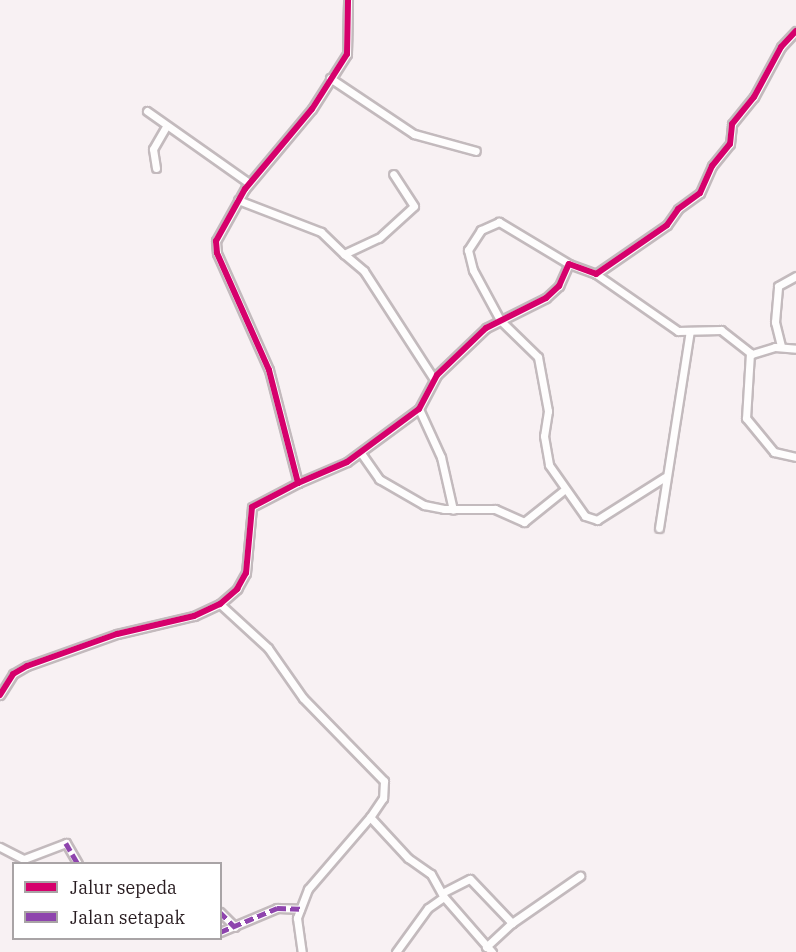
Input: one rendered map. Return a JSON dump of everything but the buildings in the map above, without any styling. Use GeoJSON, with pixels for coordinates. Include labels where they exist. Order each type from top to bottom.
{"type":"FeatureCollection","features":[{"type":"Feature","properties":{"kind":"street"},"geometry":{"type":"LineString","coordinates":[[298,483],[269,370],[216,249],[216,241],[249,183],[312,109],[349,48],[348,0]]}},
{"type":"Feature","properties":{"kind":"street"},"geometry":{"type":"LineString","coordinates":[[596,274],[666,226],[678,209],[700,193],[712,166],[730,144],[732,124],[754,97],[779,50],[796,31]]}},
{"type":"Feature","properties":{"kind":"street"},"geometry":{"type":"LineString","coordinates":[[330,78],[414,134],[476,151]]}},
{"type":"Feature","properties":{"kind":"street"},"geometry":{"type":"LineString","coordinates":[[147,111],[165,128],[193,142],[249,183]]}},
{"type":"Feature","properties":{"kind":"street"},"geometry":{"type":"LineString","coordinates":[[156,168],[153,149],[165,128]]}},
{"type":"Feature","properties":{"kind":"street"},"geometry":{"type":"LineString","coordinates":[[344,254],[379,238],[414,206],[393,174]]}},
{"type":"Feature","properties":{"kind":"street"},"geometry":{"type":"LineString","coordinates":[[238,200],[321,232],[359,265],[434,379]]}},
{"type":"Feature","properties":{"kind":"street"},"geometry":{"type":"LineString","coordinates":[[665,477],[597,520],[585,516],[564,490],[545,451],[548,411],[538,357],[500,320],[470,259],[472,240],[489,224],[511,226],[569,264],[596,274],[673,329],[721,330],[750,354]]}},
{"type":"Feature","properties":{"kind":"street"},"geometry":{"type":"LineString","coordinates":[[0,695],[13,674],[27,666],[117,634],[194,616],[220,604],[237,589],[246,573],[252,507],[361,453],[419,409],[434,379],[486,328],[546,298],[559,286],[569,264]]}},
{"type":"Feature","properties":{"kind":"street"},"geometry":{"type":"LineString","coordinates":[[781,346],[775,322],[778,286],[796,276]]}},
{"type":"Feature","properties":{"kind":"street"},"geometry":{"type":"LineString","coordinates":[[659,528],[665,477],[690,331]]}},
{"type":"Feature","properties":{"kind":"street"},"geometry":{"type":"LineString","coordinates":[[750,354],[781,346],[796,349]]}},
{"type":"Feature","properties":{"kind":"street"},"geometry":{"type":"LineString","coordinates":[[750,354],[746,418],[774,452],[796,457]]}},
{"type":"Feature","properties":{"kind":"street"},"geometry":{"type":"LineString","coordinates":[[419,409],[441,457],[453,510]]}},
{"type":"Feature","properties":{"kind":"street"},"geometry":{"type":"LineString","coordinates":[[361,453],[379,479],[424,505],[453,510],[495,509],[524,522],[564,490]]}},
{"type":"Feature","properties":{"kind":"street"},"geometry":{"type":"LineString","coordinates":[[220,604],[268,648],[303,698],[328,721],[347,747],[384,781],[383,798],[370,817],[310,886],[297,922],[303,952]]}},
{"type":"Feature","properties":{"kind":"street"},"geometry":{"type":"LineString","coordinates":[[370,817],[408,858],[431,874],[443,895],[489,950],[512,923],[580,876]]}},
{"type":"Feature","properties":{"kind":"street"},"geometry":{"type":"LineString","coordinates":[[0,847],[24,859],[66,843],[77,862]]}},
{"type":"Feature","properties":{"kind":"street"},"geometry":{"type":"LineString","coordinates":[[396,952],[428,908],[468,879],[512,923]]}},
{"type":"Feature","properties":{"kind":"street"},"geometry":{"type":"LineString","coordinates":[[222,931],[277,908],[300,909]]}},
{"type":"Feature","properties":{"kind":"street"},"geometry":{"type":"LineString","coordinates":[[222,914],[235,927]]}},
{"type":"Feature","properties":{"kind":"marked path"},"geometry":{"type":"LineString","coordinates":[[66,843],[77,862]]}},
{"type":"Feature","properties":{"kind":"marked path"},"geometry":{"type":"LineString","coordinates":[[222,931],[277,908],[300,909]]}},
{"type":"Feature","properties":{"kind":"marked path"},"geometry":{"type":"LineString","coordinates":[[222,914],[235,927]]}},
{"type":"Feature","properties":{"kind":"cycle path"},"geometry":{"type":"LineString","coordinates":[[0,695],[13,674],[27,666],[117,634],[194,616],[220,604],[237,589],[246,573],[252,507],[298,483],[269,370],[217,253],[216,241],[245,189],[312,109],[347,54],[348,0]]}},
{"type":"Feature","properties":{"kind":"cycle path"},"geometry":{"type":"LineString","coordinates":[[298,483],[347,462],[419,409],[437,375],[486,328],[546,298],[559,286],[569,264],[596,274],[667,225],[678,209],[700,193],[712,166],[730,144],[732,124],[754,97],[781,47],[796,31]]}}]}
